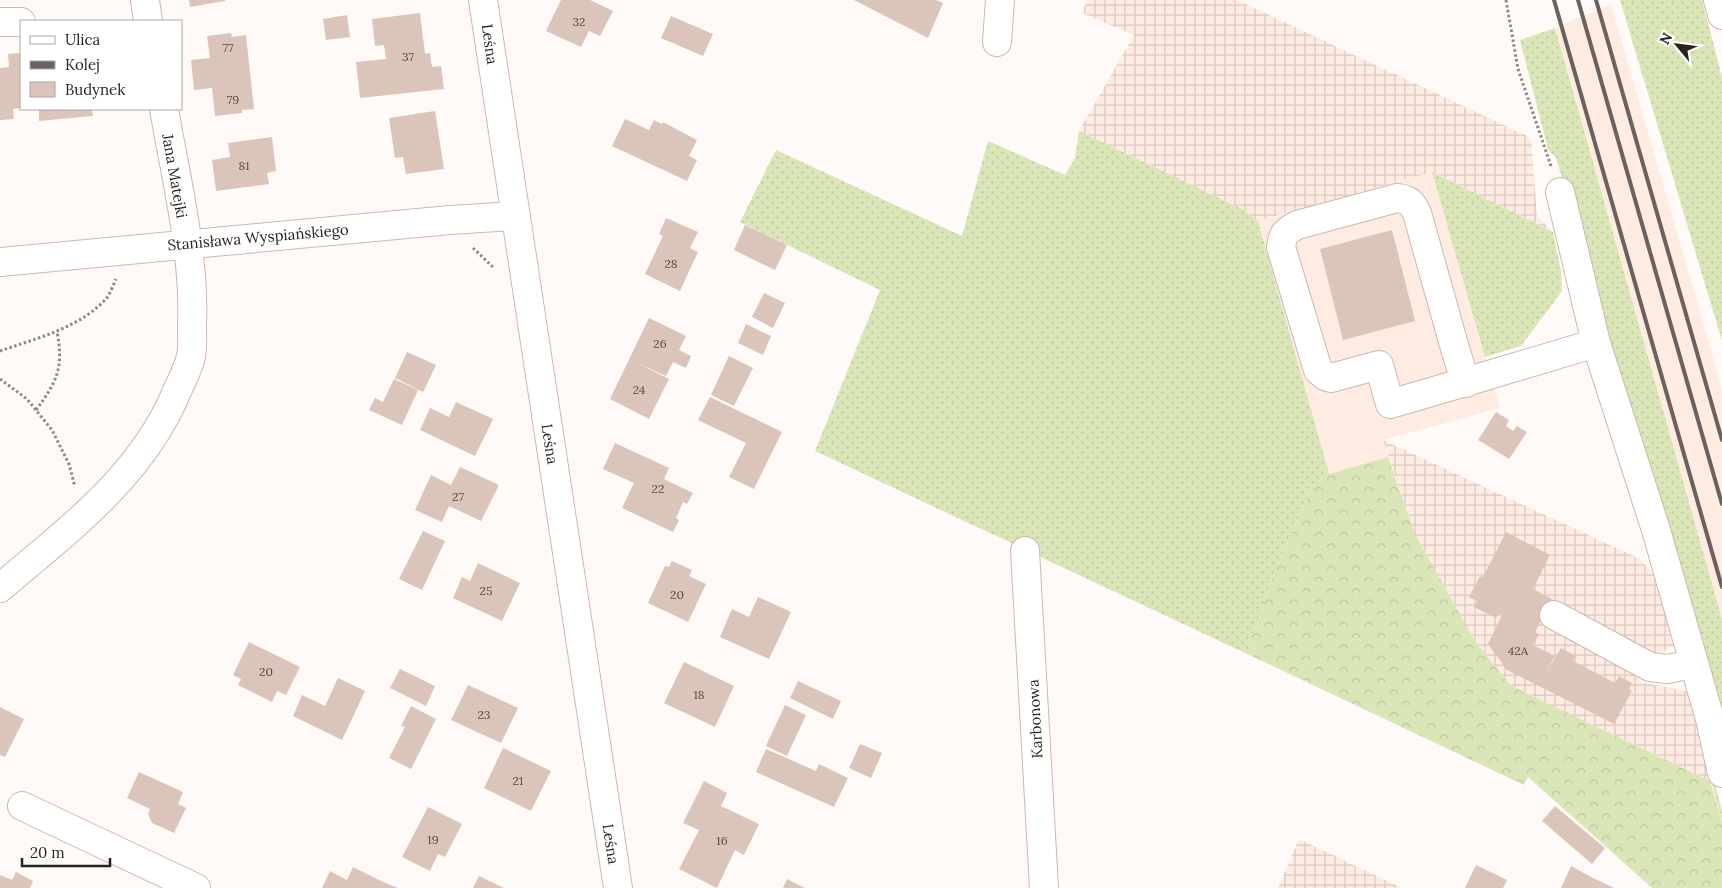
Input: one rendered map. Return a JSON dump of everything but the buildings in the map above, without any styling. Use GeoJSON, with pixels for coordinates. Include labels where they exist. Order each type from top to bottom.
{"type":"FeatureCollection","features":[{"type":"Feature","properties":{"kind":"street"},"geometry":{"type":"LineString","coordinates":[[145,0],[148,20]]}},
{"type":"Feature","properties":{"kind":"street","name":"Leśna"},"geometry":{"type":"LineString","coordinates":[[483,0],[618,888]]}},
{"type":"Feature","properties":{"kind":"street"},"geometry":{"type":"LineString","coordinates":[[997,42],[1000,0]]}},
{"type":"Feature","properties":{"kind":"street"},"geometry":{"type":"LineString","coordinates":[[1718,0],[1722,14]]}},
{"type":"Feature","properties":{"kind":"street"},"geometry":{"type":"LineString","coordinates":[[0,22],[20,22]]}},
{"type":"Feature","properties":{"kind":"street","name":"Jana Matejki"},"geometry":{"type":"LineString","coordinates":[[0,588],[94,508],[122,479],[146,448],[171,405],[191,357],[193,293],[187,244],[164,110]]}},
{"type":"Feature","properties":{"kind":"street"},"geometry":{"type":"LineString","coordinates":[[1560,192],[1596,343],[1656,530],[1710,719],[1722,773]]}},
{"type":"Feature","properties":{"kind":"street"},"geometry":{"type":"LineString","coordinates":[[1466,382],[1417,213],[1411,203],[1405,199],[1398,198],[1297,225],[1286,231],[1282,237],[1281,247],[1318,370],[1331,378],[1379,364],[1390,404],[1466,382],[1596,343]]}},
{"type":"Feature","properties":{"kind":"street","name":"Stanisława Wyspiańskiego"},"geometry":{"type":"LineString","coordinates":[[0,262],[450,220],[516,216]]}},
{"type":"Feature","properties":{"kind":"street","name":"Karbonowa"},"geometry":{"type":"LineString","coordinates":[[1025,551],[1044,888]]}},
{"type":"Feature","properties":{"kind":"street"},"geometry":{"type":"LineString","coordinates":[[1554,615],[1650,667],[1667,668],[1694,664]]}},
{"type":"Feature","properties":{"kind":"street"},"geometry":{"type":"LineString","coordinates":[[22,806],[196,888]]}},
{"type":"Feature","properties":{"kind":"path"},"geometry":{"type":"LineString","coordinates":[[1506,0],[1518,69],[1560,192]]}},
{"type":"Feature","properties":{"kind":"path"},"geometry":{"type":"LineString","coordinates":[[0,350],[57,332],[81,319],[107,298],[118,276]]}},
{"type":"Feature","properties":{"kind":"path"},"geometry":{"type":"LineString","coordinates":[[36,410],[47,394],[58,372],[60,349],[57,332]]}},
{"type":"Feature","properties":{"kind":"path"},"geometry":{"type":"LineString","coordinates":[[0,379],[27,399],[52,430],[69,464],[76,492]]}},
{"type":"Feature","properties":{"kind":"shaded area"},"geometry":{"type":"Polygon","coordinates":[[[1087,0],[1237,0],[1527,136],[1531,139],[1537,216],[1553,232],[1432,172],[1258,221],[1244,210],[1079,131],[1134,35],[1082,13],[1087,0]]]}},
{"type":"Feature","properties":{"kind":"shaded area"},"geometry":{"type":"Polygon","coordinates":[[[1611,4],[1722,389],[1722,619],[1555,28],[1611,4]]]}},
{"type":"Feature","properties":{"kind":"shaded area"},"geometry":{"type":"Polygon","coordinates":[[[1432,172],[1500,408],[1383,440],[1388,457],[1329,474],[1258,221],[1432,172]]]}},
{"type":"Feature","properties":{"kind":"shaded area"},"geometry":{"type":"Polygon","coordinates":[[[1383,440],[1638,558],[1658,577],[1676,644],[1637,670],[1640,682],[1687,691],[1710,781],[1510,685],[1475,641],[1415,534],[1383,440]]]}},
{"type":"Feature","properties":{"kind":"shaded area"},"geometry":{"type":"Polygon","coordinates":[[[1299,839],[1402,888],[1278,888],[1299,839]]]}},
{"type":"Feature","properties":{"kind":"green space"},"geometry":{"type":"Polygon","coordinates":[[[1620,0],[1702,0],[1722,77],[1722,341],[1620,0]]]}},
{"type":"Feature","properties":{"kind":"green space"},"geometry":{"type":"Polygon","coordinates":[[[1555,28],[1722,619],[1722,731],[1638,447],[1593,280],[1556,158],[1548,149],[1520,40],[1555,28]]]}},
{"type":"Feature","properties":{"kind":"green space"},"geometry":{"type":"Polygon","coordinates":[[[1079,131],[1244,210],[1258,221],[1329,474],[1312,486],[1268,589],[1258,624],[1243,652],[815,451],[880,290],[740,222],[776,150],[962,236],[988,141],[1065,175],[1075,158],[1079,131]]]}},
{"type":"Feature","properties":{"kind":"green space"},"geometry":{"type":"Polygon","coordinates":[[[1432,172],[1553,232],[1561,271],[1562,291],[1521,346],[1485,357],[1432,172]]]}},
{"type":"Feature","properties":{"kind":"green space"},"geometry":{"type":"Polygon","coordinates":[[[1388,457],[1415,534],[1475,641],[1510,685],[1710,781],[1722,821],[1722,888],[1652,888],[1528,777],[1524,785],[1243,652],[1258,624],[1268,589],[1312,486],[1329,474],[1388,457]]]}},
{"type":"Feature","properties":{"kind":"green space"},"geometry":{"type":"Polygon","coordinates":[[[1691,689],[1722,811],[1722,821],[1687,691],[1691,689]]]}},
{"type":"Feature","properties":{"kind":"railway"},"geometry":{"type":"LineString","coordinates":[[1554,0],[1722,587]]}},
{"type":"Feature","properties":{"kind":"railway"},"geometry":{"type":"LineString","coordinates":[[1578,0],[1722,504]]}},
{"type":"Feature","properties":{"kind":"railway"},"geometry":{"type":"LineString","coordinates":[[1596,0],[1722,440]]}}]}
